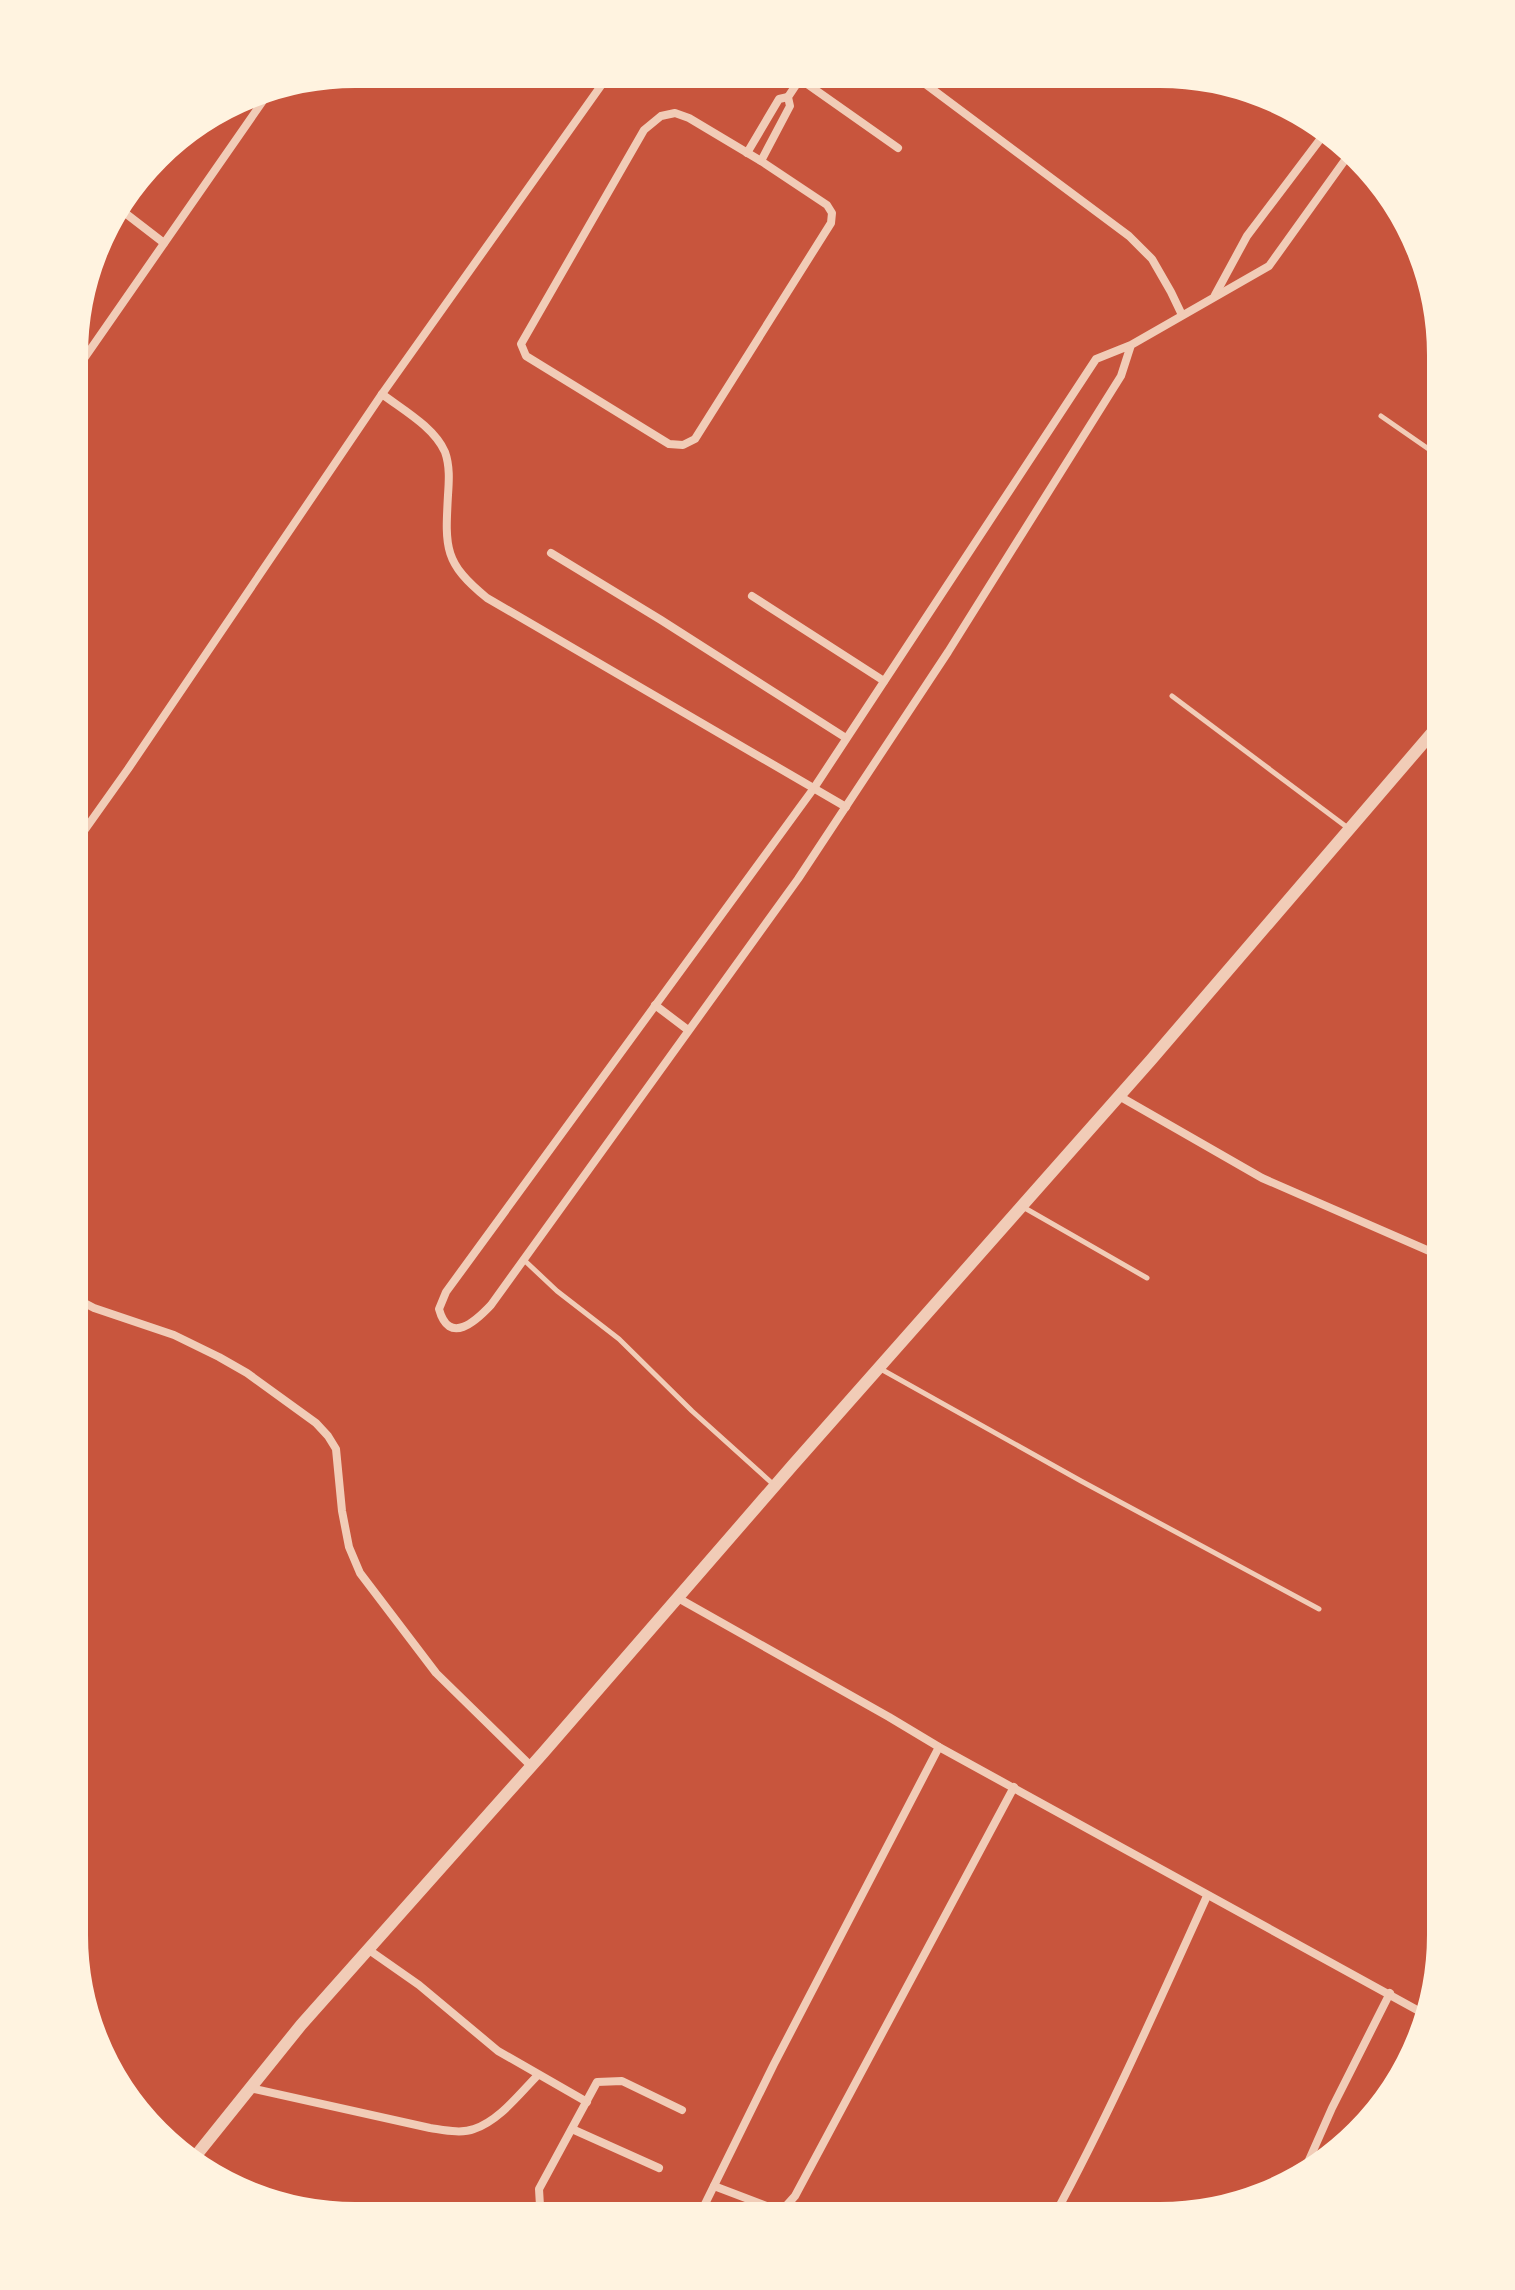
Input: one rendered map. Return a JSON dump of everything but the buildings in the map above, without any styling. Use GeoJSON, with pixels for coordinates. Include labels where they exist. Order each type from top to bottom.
{"type":"FeatureCollection","features":[{"type":"Feature","properties":{"kind":"street"},"geometry":{"type":"LineString","coordinates":[[86,828],[382,394],[601,86]]}},
{"type":"Feature","properties":{"kind":"street"},"geometry":{"type":"LineString","coordinates":[[747,153],[796,86]]}},
{"type":"Feature","properties":{"kind":"street"},"geometry":{"type":"LineString","coordinates":[[815,86],[898,148]]}},
{"type":"Feature","properties":{"kind":"street"},"geometry":{"type":"LineString","coordinates":[[928,86],[1129,236],[1152,259],[1182,315]]}},
{"type":"Feature","properties":{"kind":"street"},"geometry":{"type":"LineString","coordinates":[[761,161],[786,101]]}},
{"type":"Feature","properties":{"kind":"street"},"geometry":{"type":"LineString","coordinates":[[86,356],[262,103]]}},
{"type":"Feature","properties":{"kind":"street"},"geometry":{"type":"LineString","coordinates":[[675,113],[689,118],[761,161],[827,205],[832,213],[831,223],[695,439],[683,445],[669,444],[526,356],[521,344],[644,130],[661,116],[675,113]]}},
{"type":"Feature","properties":{"kind":"street"},"geometry":{"type":"LineString","coordinates":[[1214,296],[1247,236],[1320,139]]}},
{"type":"Feature","properties":{"kind":"street"},"geometry":{"type":"LineString","coordinates":[[1131,345],[1121,376],[948,652],[798,879],[478,1318],[466,1327],[457,1329],[441,1318],[439,1309],[446,1292],[814,788],[1096,359],[1131,345],[1269,266],[1345,160]]}},
{"type":"Feature","properties":{"kind":"street"},"geometry":{"type":"LineString","coordinates":[[126,214],[164,243]]}},
{"type":"Feature","properties":{"kind":"street"},"geometry":{"type":"LineString","coordinates":[[382,394],[437,438],[446,454],[449,475],[445,533],[452,561],[470,584],[487,598],[846,807]]}},
{"type":"Feature","properties":{"kind":"street"},"geometry":{"type":"LineString","coordinates":[[551,553],[846,738]]}},
{"type":"Feature","properties":{"kind":"street"},"geometry":{"type":"LineString","coordinates":[[752,596],[884,681]]}},
{"type":"Feature","properties":{"kind":"street"},"geometry":{"type":"LineString","coordinates":[[198,2153],[301,2025],[1119,1096],[1429,736]]}},
{"type":"Feature","properties":{"kind":"street"},"geometry":{"type":"LineString","coordinates":[[655,1005],[688,1030]]}},
{"type":"Feature","properties":{"kind":"street"},"geometry":{"type":"LineString","coordinates":[[1119,1096],[1262,1178],[1428,1250]]}},
{"type":"Feature","properties":{"kind":"street"},"geometry":{"type":"LineString","coordinates":[[86,1304],[174,1335],[219,1357],[247,1373],[316,1423],[336,1449],[342,1511],[349,1547],[360,1573],[436,1673],[531,1766]]}},
{"type":"Feature","properties":{"kind":"street"},"geometry":{"type":"LineString","coordinates":[[678,1598],[939,1747],[1418,2010]]}},
{"type":"Feature","properties":{"kind":"street"},"geometry":{"type":"LineString","coordinates":[[705,2204],[939,1747]]}},
{"type":"Feature","properties":{"kind":"street"},"geometry":{"type":"LineString","coordinates":[[788,2204],[795,2196],[1014,1787]]}},
{"type":"Feature","properties":{"kind":"street"},"geometry":{"type":"LineString","coordinates":[[1061,2204],[1144,2035],[1207,1896]]}},
{"type":"Feature","properties":{"kind":"street"},"geometry":{"type":"LineString","coordinates":[[369,1950],[419,1985],[498,2051],[587,2102]]}},
{"type":"Feature","properties":{"kind":"street"},"geometry":{"type":"LineString","coordinates":[[1311,2157],[1390,1993]]}},
{"type":"Feature","properties":{"kind":"street"},"geometry":{"type":"LineString","coordinates":[[250,2088],[458,2132],[474,2130],[497,2116],[538,2075]]}},
{"type":"Feature","properties":{"kind":"street"},"geometry":{"type":"LineString","coordinates":[[540,2204],[539,2189],[597,2082],[622,2081],[682,2110]]}},
{"type":"Feature","properties":{"kind":"street"},"geometry":{"type":"LineString","coordinates":[[572,2129],[659,2168]]}},
{"type":"Feature","properties":{"kind":"street"},"geometry":{"type":"LineString","coordinates":[[714,2186],[761,2204]]}},
{"type":"Feature","properties":{"kind":"lane"},"geometry":{"type":"LineString","coordinates":[[1381,416],[1429,449]]}},
{"type":"Feature","properties":{"kind":"lane"},"geometry":{"type":"LineString","coordinates":[[1172,696],[1349,828]]}},
{"type":"Feature","properties":{"kind":"lane"},"geometry":{"type":"LineString","coordinates":[[1022,1206],[1147,1278]]}},
{"type":"Feature","properties":{"kind":"lane"},"geometry":{"type":"LineString","coordinates":[[523,1259],[557,1291],[619,1339],[692,1411],[775,1485]]}},
{"type":"Feature","properties":{"kind":"lane"},"geometry":{"type":"LineString","coordinates":[[878,1368],[1319,1609]]}}]}
